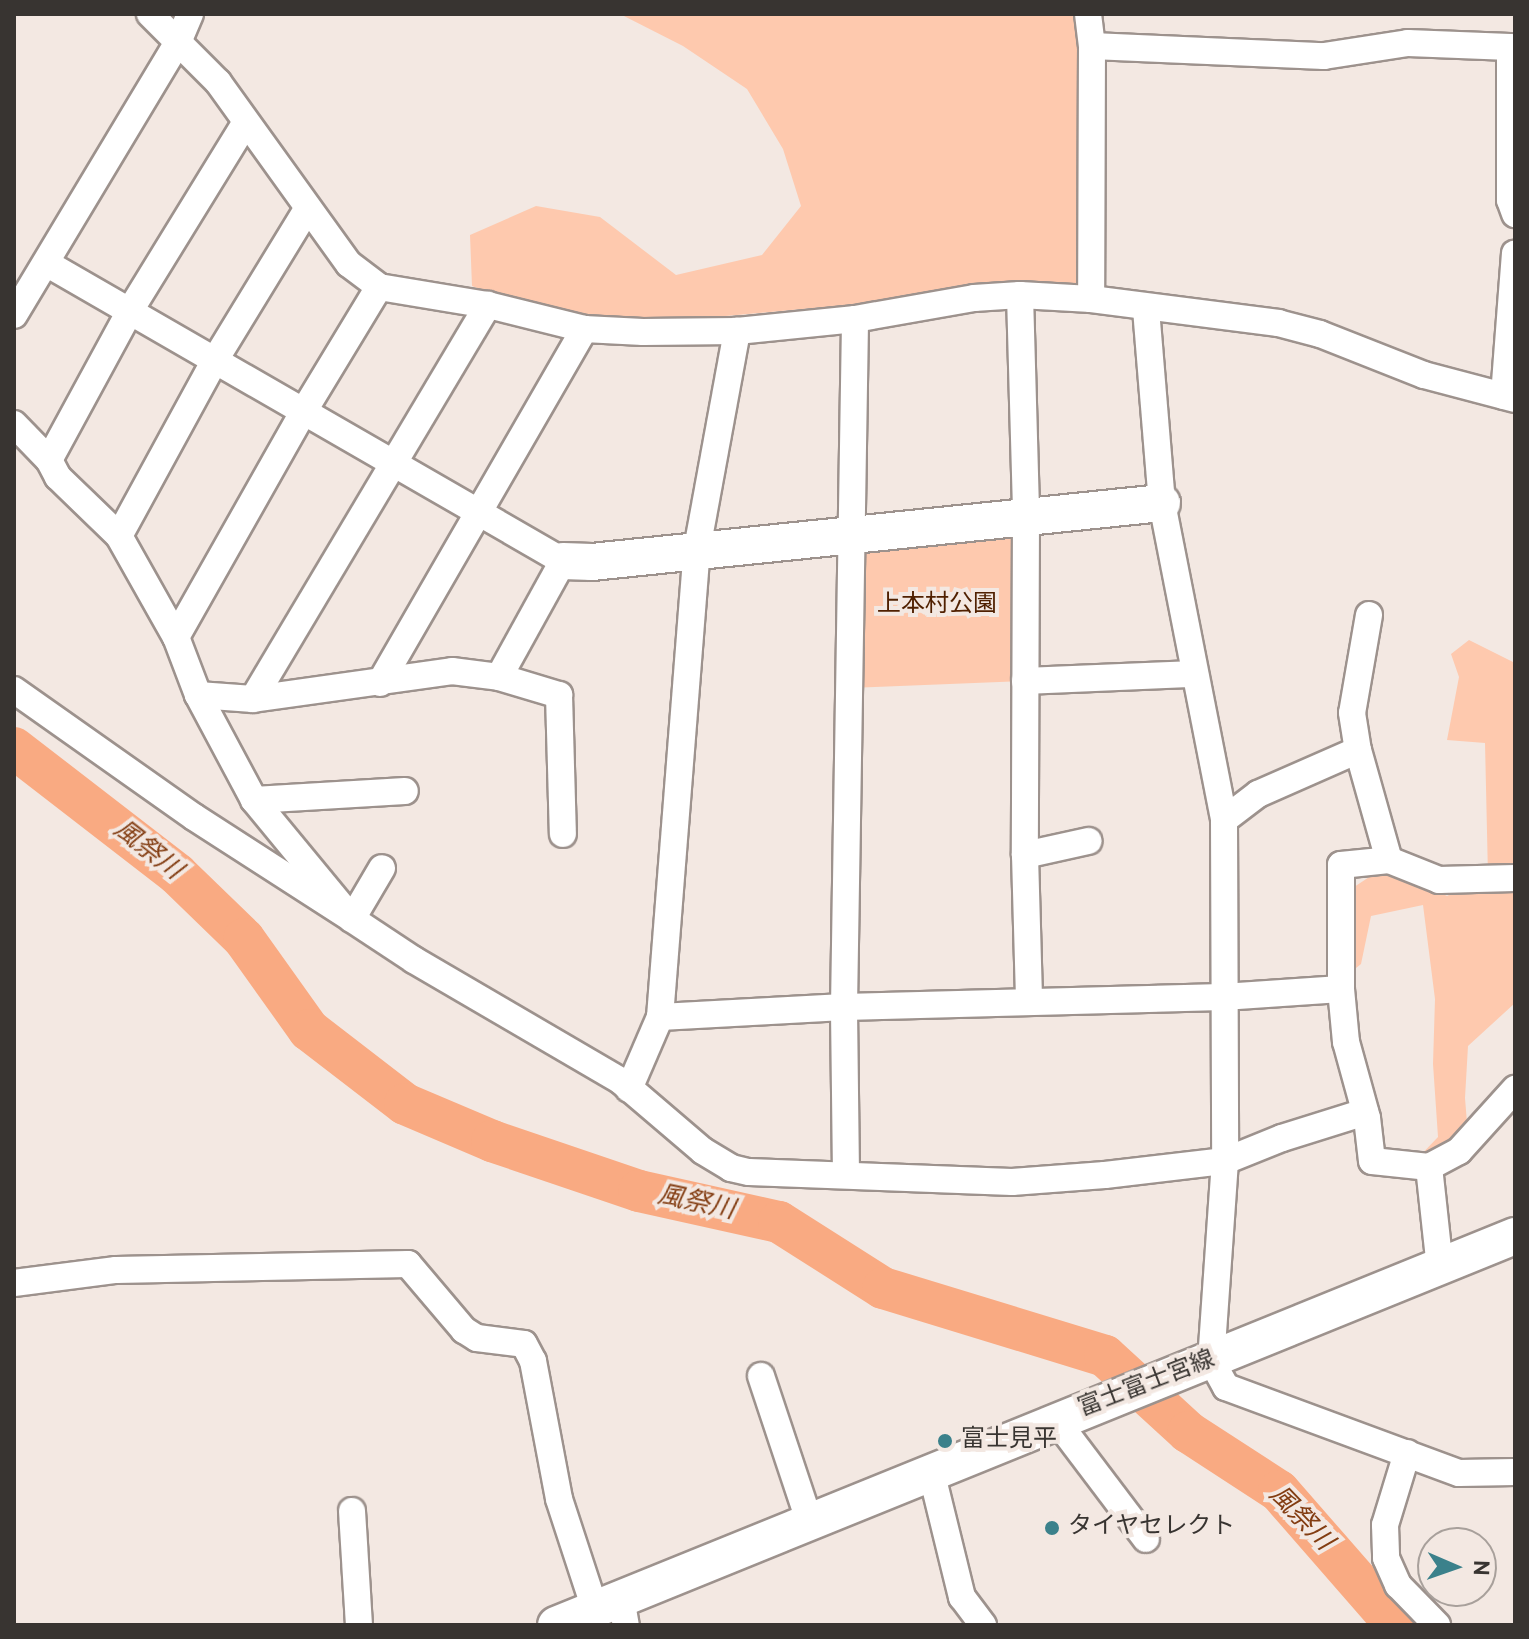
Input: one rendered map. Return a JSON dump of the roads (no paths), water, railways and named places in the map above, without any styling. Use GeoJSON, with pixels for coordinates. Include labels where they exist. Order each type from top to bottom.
{"type":"FeatureCollection","features":[{"type":"Feature","properties":{"kind":"main road"},"geometry":{"type":"LineString","coordinates":[[563,561],[592,562],[1162,503]]}},
{"type":"Feature","properties":{"kind":"main road","name":"富士富士宮線"},"geometry":{"type":"LineString","coordinates":[[556,1625],[614,1611],[810,1523],[932,1475],[1056,1420],[1515,1236]]}},
{"type":"Feature","properties":{"kind":"street"},"geometry":{"type":"LineString","coordinates":[[150,14],[218,82],[245,124],[349,264],[379,287],[488,305],[584,329],[737,331],[855,319],[974,298],[1020,295],[1091,299],[1146,309],[1278,323],[1320,334],[1424,375],[1510,397],[1515,253]]}},
{"type":"Feature","properties":{"kind":"street"},"geometry":{"type":"LineString","coordinates":[[14,315],[179,40],[190,14]]}},
{"type":"Feature","properties":{"kind":"street"},"geometry":{"type":"LineString","coordinates":[[1088,14],[1092,46],[1091,299]]}},
{"type":"Feature","properties":{"kind":"street"},"geometry":{"type":"LineString","coordinates":[[1092,46],[1324,56],[1408,43],[1510,47],[1510,200],[1515,214]]}},
{"type":"Feature","properties":{"kind":"street"},"geometry":{"type":"LineString","coordinates":[[49,460],[131,309],[245,124]]}},
{"type":"Feature","properties":{"kind":"street"},"geometry":{"type":"LineString","coordinates":[[119,536],[215,360],[307,209]]}},
{"type":"Feature","properties":{"kind":"street"},"geometry":{"type":"LineString","coordinates":[[46,263],[305,409],[563,561],[499,677]]}},
{"type":"Feature","properties":{"kind":"street"},"geometry":{"type":"LineString","coordinates":[[176,637],[305,409],[379,287]]}},
{"type":"Feature","properties":{"kind":"street"},"geometry":{"type":"LineString","coordinates":[[1020,295],[1026,515],[1025,855],[1029,1002]]}},
{"type":"Feature","properties":{"kind":"street"},"geometry":{"type":"LineString","coordinates":[[253,699],[488,305]]}},
{"type":"Feature","properties":{"kind":"street"},"geometry":{"type":"LineString","coordinates":[[1146,309],[1162,503],[1224,820],[1225,1161],[1211,1360],[1226,1387],[1459,1473],[1515,1472]]}},
{"type":"Feature","properties":{"kind":"street"},"geometry":{"type":"LineString","coordinates":[[846,1174],[844,1007],[855,319]]}},
{"type":"Feature","properties":{"kind":"street"},"geometry":{"type":"LineString","coordinates":[[380,683],[584,329]]}},
{"type":"Feature","properties":{"kind":"street"},"geometry":{"type":"LineString","coordinates":[[629,1089],[660,1017],[697,549],[737,331]]}},
{"type":"Feature","properties":{"kind":"street"},"geometry":{"type":"LineString","coordinates":[[14,424],[49,460],[58,477],[119,536],[176,637],[198,695],[254,800],[352,919]]}},
{"type":"Feature","properties":{"kind":"street"},"geometry":{"type":"LineString","coordinates":[[1369,615],[1352,713],[1358,750],[1389,860]]}},
{"type":"Feature","properties":{"kind":"street"},"geometry":{"type":"LineString","coordinates":[[198,695],[253,699],[452,671],[499,677],[559,695],[563,834]]}},
{"type":"Feature","properties":{"kind":"street"},"geometry":{"type":"LineString","coordinates":[[1025,681],[1194,674]]}},
{"type":"Feature","properties":{"kind":"street"},"geometry":{"type":"LineString","coordinates":[[14,690],[194,817],[352,919],[629,1089],[703,1151],[731,1168],[749,1172],[1012,1182],[1225,1161],[1282,1138],[1365,1112]]}},
{"type":"Feature","properties":{"kind":"street"},"geometry":{"type":"LineString","coordinates":[[1224,820],[1258,794],[1358,750]]}},
{"type":"Feature","properties":{"kind":"street"},"geometry":{"type":"LineString","coordinates":[[254,800],[405,791]]}},
{"type":"Feature","properties":{"kind":"street"},"geometry":{"type":"LineString","coordinates":[[1025,855],[1088,841]]}},
{"type":"Feature","properties":{"kind":"street"},"geometry":{"type":"LineString","coordinates":[[1515,878],[1439,880],[1389,860],[1341,865],[1341,989],[1346,1042],[1365,1112],[1372,1161],[1429,1167],[1459,1151],[1515,1089]]}},
{"type":"Feature","properties":{"kind":"street"},"geometry":{"type":"LineString","coordinates":[[352,919],[382,868]]}},
{"type":"Feature","properties":{"kind":"street"},"geometry":{"type":"LineString","coordinates":[[660,1017],[844,1007],[1223,997],[1341,989]]}},
{"type":"Feature","properties":{"kind":"street"},"geometry":{"type":"LineString","coordinates":[[1429,1167],[1440,1268]]}},
{"type":"Feature","properties":{"kind":"street"},"geometry":{"type":"LineString","coordinates":[[14,1283],[132,1269],[408,1264],[464,1330],[477,1338],[524,1344],[533,1361],[559,1499],[614,1611]]}},
{"type":"Feature","properties":{"kind":"street"},"geometry":{"type":"LineString","coordinates":[[761,1376],[810,1523]]}},
{"type":"Feature","properties":{"kind":"street"},"geometry":{"type":"LineString","coordinates":[[1056,1420],[1146,1539]]}},
{"type":"Feature","properties":{"kind":"street"},"geometry":{"type":"LineString","coordinates":[[1407,1453],[1385,1525],[1386,1558],[1398,1585],[1437,1625]]}},
{"type":"Feature","properties":{"kind":"street"},"geometry":{"type":"LineString","coordinates":[[932,1475],[962,1597],[983,1625]]}},
{"type":"Feature","properties":{"kind":"street"},"geometry":{"type":"LineString","coordinates":[[352,1511],[359,1625]]}},
{"type":"Feature","properties":{"kind":"waterway","name":"風祭川"},"geometry":{"type":"LineString","coordinates":[[14,748],[177,874],[244,939],[309,1030],[405,1104],[492,1141],[639,1191],[779,1222],[883,1288],[1105,1356],[1188,1432],[1279,1491],[1396,1625]]}},
{"type":"Feature","properties":{"kind":"place","name":"富士見平"},"geometry":{"type":"Point","coordinates":[945,1441]}},
{"type":"Feature","properties":{"kind":"place","name":"タイヤセレクト"},"geometry":{"type":"Point","coordinates":[1052,1528]}},
{"type":"Feature","properties":{"kind":"park label","name":"上本村公園"},"geometry":{"type":"Point","coordinates":[937,606]}}]}
